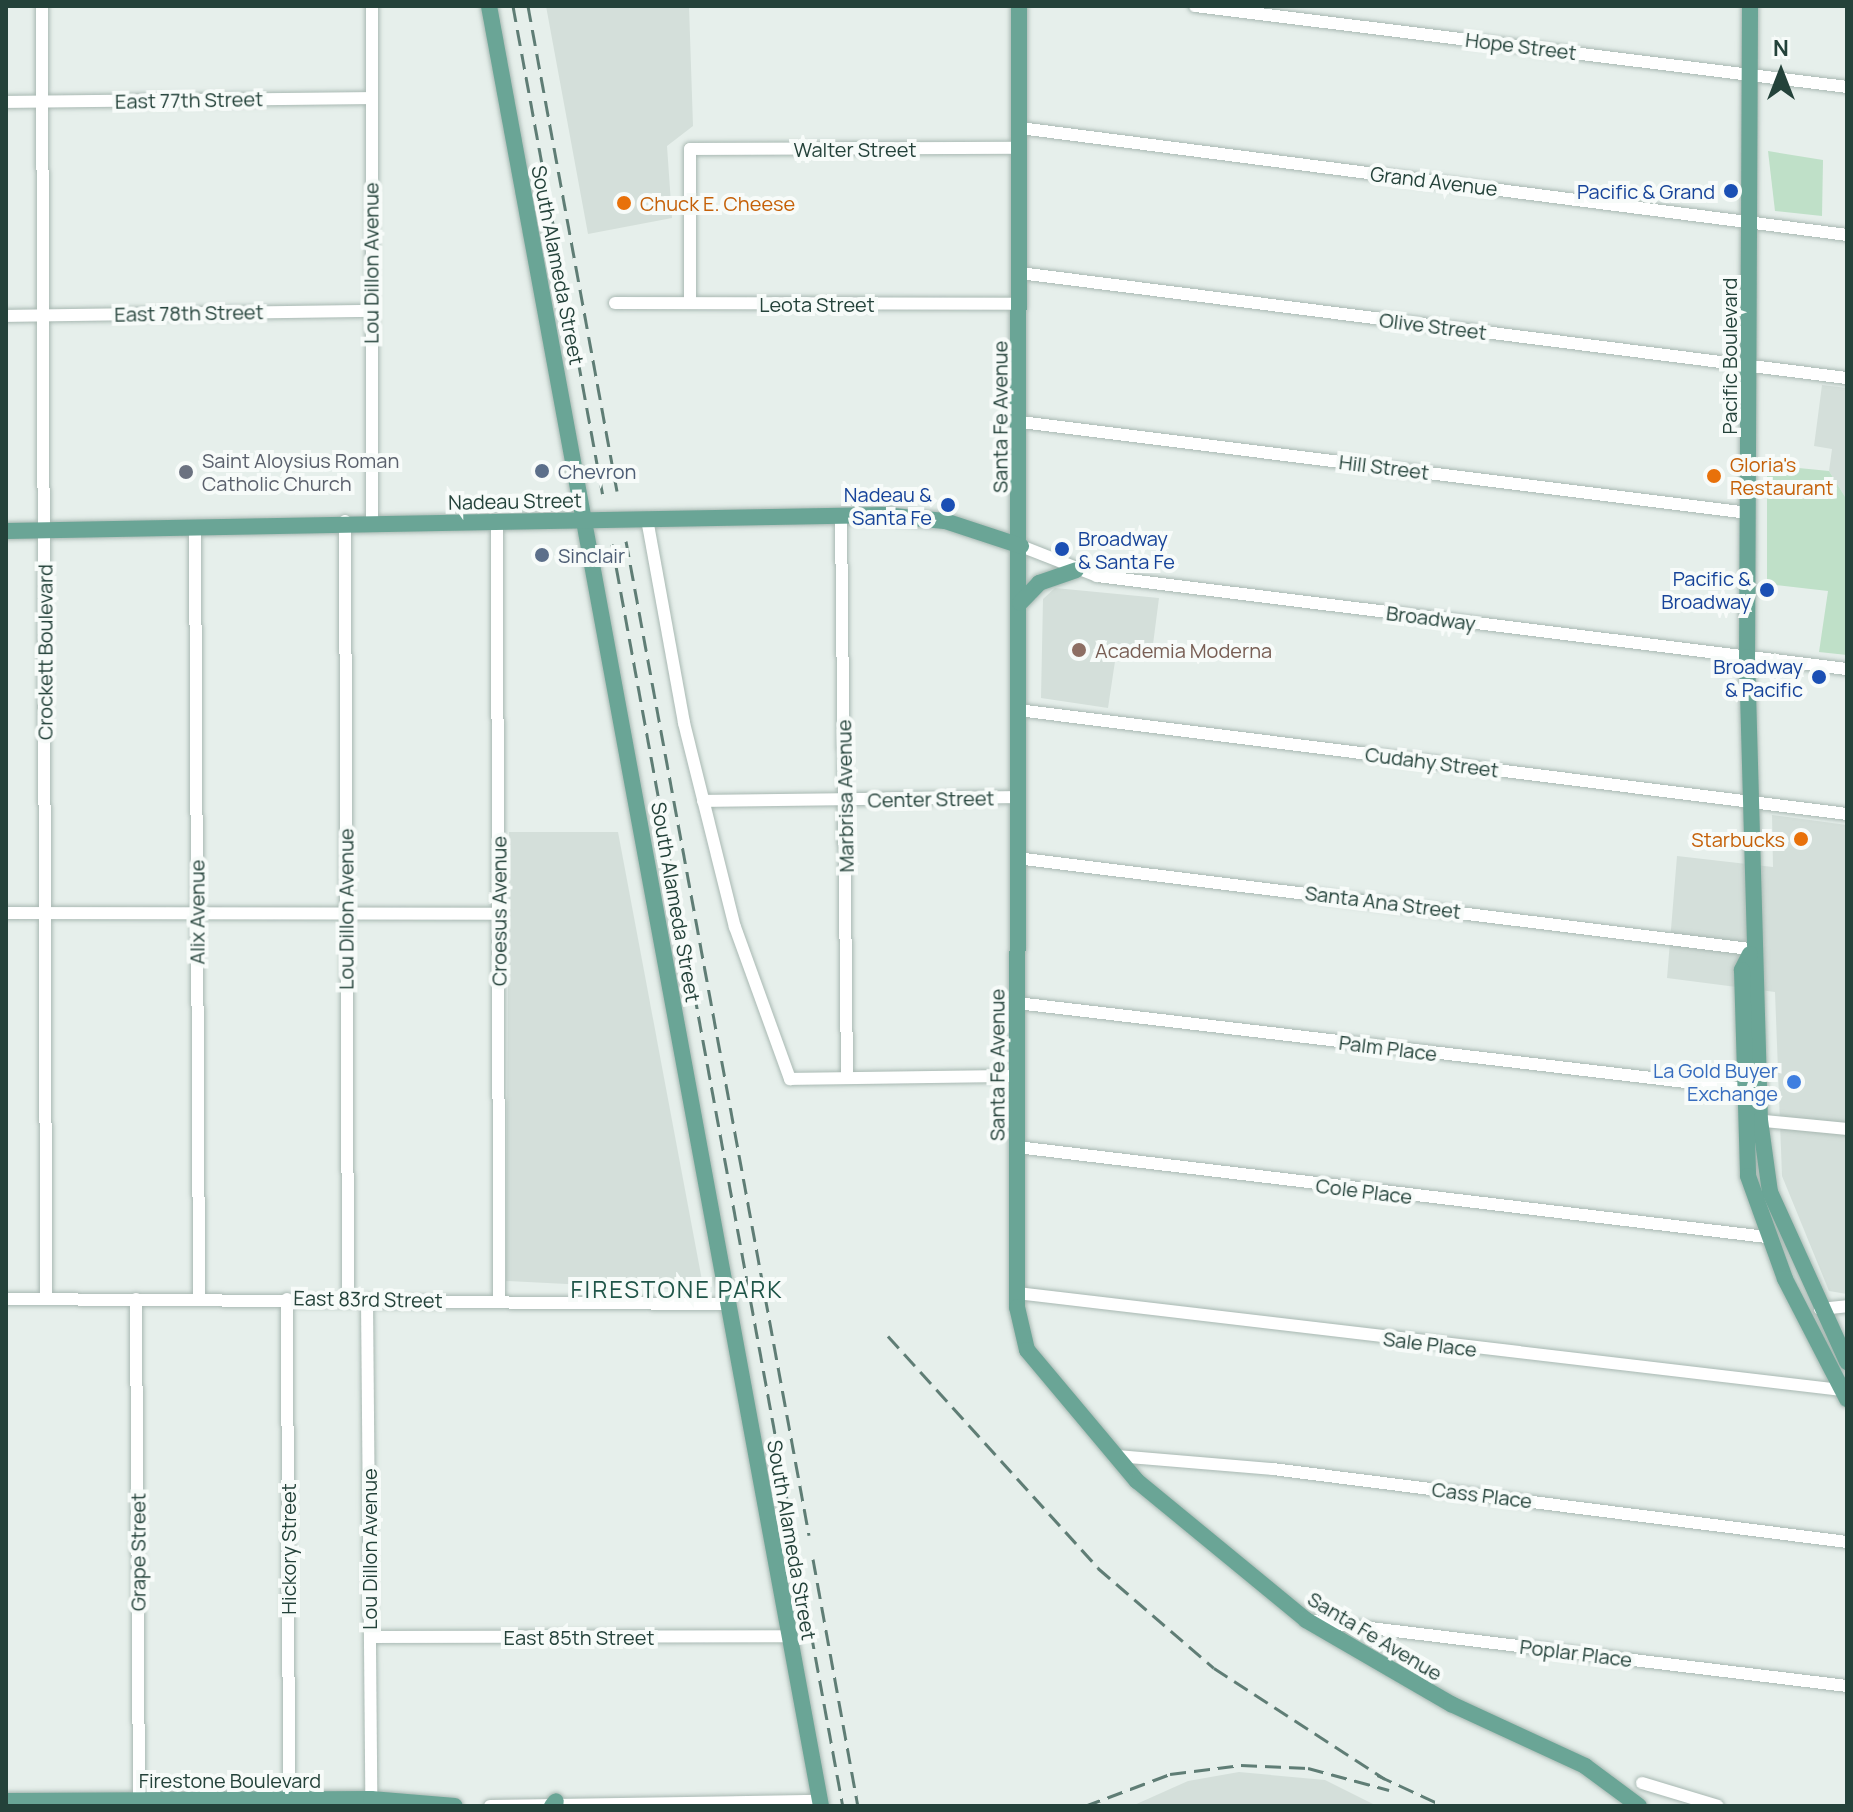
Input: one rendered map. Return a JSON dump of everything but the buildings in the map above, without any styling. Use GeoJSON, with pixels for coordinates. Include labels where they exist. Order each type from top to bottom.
{"type":"FeatureCollection","features":[{"type":"Feature","properties":{"kind":"main road","name":"South Alameda Street"},"geometry":{"type":"LineString","coordinates":[[489,6],[821,1803]]}},
{"type":"Feature","properties":{"kind":"main road","name":"Santa Fe Avenue"},"geometry":{"type":"LineString","coordinates":[[1019,6],[1021,546],[1016,797],[1017,1320],[1039,1370],[1117,1456],[1186,1524],[1306,1620],[1451,1704],[1593,1771],[1639,1806]]}},
{"type":"Feature","properties":{"kind":"main road","name":"Pacific Boulevard"},"geometry":{"type":"LineString","coordinates":[[1750,6],[1747,657],[1751,802],[1750,951],[1742,970],[1752,1120]]}},
{"type":"Feature","properties":{"kind":"main road","name":"Nadeau Street"},"geometry":{"type":"LineString","coordinates":[[6,531],[345,521],[497,522],[841,515],[945,521],[1021,546]]}},
{"type":"Feature","properties":{"kind":"main road"},"geometry":{"type":"LineString","coordinates":[[1020,603],[1039,583],[1076,570]]}},
{"type":"Feature","properties":{"kind":"main road"},"geometry":{"type":"LineString","coordinates":[[1752,1120],[1748,1176],[1766,1237],[1845,1395]]}},
{"type":"Feature","properties":{"kind":"main road"},"geometry":{"type":"LineString","coordinates":[[1752,1120],[1770,1192],[1820,1309],[1847,1362]]}},
{"type":"Feature","properties":{"kind":"main road","name":"Firestone Boulevard"},"geometry":{"type":"LineString","coordinates":[[6,1801],[139,1803],[289,1800],[307,1803],[371,1799],[455,1806]]}},
{"type":"Feature","properties":{"kind":"street","name":"Crockett Boulevard"},"geometry":{"type":"LineString","coordinates":[[42,6],[46,1298]]}},
{"type":"Feature","properties":{"kind":"street","name":"Lou Dillon Avenue"},"geometry":{"type":"LineString","coordinates":[[372,6],[372,521]]}},
{"type":"Feature","properties":{"kind":"street","name":"Hope Street"},"geometry":{"type":"LineString","coordinates":[[1195,6],[1847,87]]}},
{"type":"Feature","properties":{"kind":"street","name":"East 77th Street"},"geometry":{"type":"LineString","coordinates":[[6,102],[371,98]]}},
{"type":"Feature","properties":{"kind":"street","name":"Grand Avenue"},"geometry":{"type":"LineString","coordinates":[[1020,128],[1847,235]]}},
{"type":"Feature","properties":{"kind":"street","name":"Walter Street"},"geometry":{"type":"LineString","coordinates":[[690,303],[690,149],[1020,148]]}},
{"type":"Feature","properties":{"kind":"street","name":"Olive Street"},"geometry":{"type":"LineString","coordinates":[[1020,273],[1847,378]]}},
{"type":"Feature","properties":{"kind":"street","name":"Leota Street"},"geometry":{"type":"LineString","coordinates":[[615,303],[1020,304]]}},
{"type":"Feature","properties":{"kind":"street","name":"East 78th Street"},"geometry":{"type":"LineString","coordinates":[[6,316],[371,311]]}},
{"type":"Feature","properties":{"kind":"street","name":"Hill Street"},"geometry":{"type":"LineString","coordinates":[[1021,422],[1748,513]]}},
{"type":"Feature","properties":{"kind":"street","name":"Marbrisa Avenue"},"geometry":{"type":"LineString","coordinates":[[841,515],[847,1078]]}},
{"type":"Feature","properties":{"kind":"street"},"geometry":{"type":"LineString","coordinates":[[647,519],[703,801],[735,927],[790,1079],[1018,1076]]}},
{"type":"Feature","properties":{"kind":"street","name":"Lou Dillon Avenue"},"geometry":{"type":"LineString","coordinates":[[345,521],[348,1297]]}},
{"type":"Feature","properties":{"kind":"street","name":"Croesus Avenue"},"geometry":{"type":"LineString","coordinates":[[497,522],[499,1300]]}},
{"type":"Feature","properties":{"kind":"street","name":"Alix Avenue"},"geometry":{"type":"LineString","coordinates":[[195,526],[199,1298]]}},
{"type":"Feature","properties":{"kind":"street","name":"Broadway"},"geometry":{"type":"LineString","coordinates":[[1021,546],[1076,570],[1847,669]]}},
{"type":"Feature","properties":{"kind":"street","name":"Cudahy Street"},"geometry":{"type":"LineString","coordinates":[[1018,710],[1847,814]]}},
{"type":"Feature","properties":{"kind":"street","name":"Center Street"},"geometry":{"type":"LineString","coordinates":[[703,801],[1016,797]]}},
{"type":"Feature","properties":{"kind":"street","name":"Santa Ana Street"},"geometry":{"type":"LineString","coordinates":[[1016,858],[1750,951]]}},
{"type":"Feature","properties":{"kind":"street"},"geometry":{"type":"LineString","coordinates":[[6,913],[499,914]]}},
{"type":"Feature","properties":{"kind":"street","name":"Palm Place"},"geometry":{"type":"LineString","coordinates":[[1017,1003],[1751,1090]]}},
{"type":"Feature","properties":{"kind":"street"},"geometry":{"type":"LineString","coordinates":[[1752,1120],[1847,1129]]}},
{"type":"Feature","properties":{"kind":"street","name":"Cole Place"},"geometry":{"type":"LineString","coordinates":[[1017,1147],[1712,1235],[1766,1237]]}},
{"type":"Feature","properties":{"kind":"street","name":"Sale Place"},"geometry":{"type":"LineString","coordinates":[[1017,1293],[1845,1395]]}},
{"type":"Feature","properties":{"kind":"street","name":"East 83rd Street"},"geometry":{"type":"LineString","coordinates":[[6,1299],[348,1297],[367,1300],[730,1304]]}},
{"type":"Feature","properties":{"kind":"street","name":"Grape Street"},"geometry":{"type":"LineString","coordinates":[[136,1299],[139,1803]]}},
{"type":"Feature","properties":{"kind":"street","name":"Hickory Street"},"geometry":{"type":"LineString","coordinates":[[287,1299],[289,1800]]}},
{"type":"Feature","properties":{"kind":"street","name":"Lou Dillon Avenue"},"geometry":{"type":"LineString","coordinates":[[367,1300],[371,1799]]}},
{"type":"Feature","properties":{"kind":"street"},"geometry":{"type":"LineString","coordinates":[[1820,1309],[1847,1306]]}},
{"type":"Feature","properties":{"kind":"street","name":"Cass Place"},"geometry":{"type":"LineString","coordinates":[[1117,1456],[1258,1467],[1847,1542]]}},
{"type":"Feature","properties":{"kind":"street","name":"Poplar Place"},"geometry":{"type":"LineString","coordinates":[[1306,1620],[1847,1686]]}},
{"type":"Feature","properties":{"kind":"street","name":"East 85th Street"},"geometry":{"type":"LineString","coordinates":[[370,1637],[789,1636]]}},
{"type":"Feature","properties":{"kind":"street"},"geometry":{"type":"LineString","coordinates":[[1642,1783],[1709,1805]]}},
{"type":"Feature","properties":{"kind":"street"},"geometry":{"type":"LineString","coordinates":[[490,1806],[821,1803]]}},
{"type":"Feature","properties":{"kind":"shaded area"},"geometry":{"type":"Polygon","coordinates":[[[546,6],[689,6],[693,126],[667,146],[672,218],[588,234],[546,6]]]}},
{"type":"Feature","properties":{"kind":"shaded area"},"geometry":{"type":"Polygon","coordinates":[[[1822,385],[1847,388],[1847,500],[1829,471],[1832,449],[1814,446],[1822,385]]]}},
{"type":"Feature","properties":{"kind":"shaded area","name":"Academia Moderna"},"geometry":{"type":"Polygon","coordinates":[[[1055,588],[1159,598],[1152,652],[1117,648],[1108,708],[1041,698],[1043,599],[1055,588]]]}},
{"type":"Feature","properties":{"kind":"shaded area"},"geometry":{"type":"Polygon","coordinates":[[[1772,815],[1847,825],[1847,1294],[1829,1291],[1782,1176],[1775,992],[1667,978],[1677,856],[1773,867],[1772,815]]]}},
{"type":"Feature","properties":{"kind":"shaded area"},"geometry":{"type":"Polygon","coordinates":[[[509,832],[618,832],[704,1291],[506,1281],[509,832]]]}},
{"type":"Feature","properties":{"kind":"shaded area"},"geometry":{"type":"Polygon","coordinates":[[[1239,1772],[1325,1780],[1377,1806],[1132,1806],[1188,1781],[1239,1772]]]}},
{"type":"Feature","properties":{"kind":"green space"},"geometry":{"type":"Polygon","coordinates":[[[1768,151],[1823,160],[1822,216],[1775,211],[1768,151]]]}},
{"type":"Feature","properties":{"kind":"green space"},"geometry":{"type":"Polygon","coordinates":[[[1767,465],[1829,471],[1847,500],[1847,655],[1819,652],[1828,591],[1767,584],[1767,465]]]}},
{"type":"Feature","properties":{"kind":"railway"},"geometry":{"type":"LineString","coordinates":[[513,6],[603,494]]}},
{"type":"Feature","properties":{"kind":"railway"},"geometry":{"type":"LineString","coordinates":[[528,6],[617,491]]}},
{"type":"Feature","properties":{"kind":"railway"},"geometry":{"type":"LineString","coordinates":[[626,541],[809,1535]]}},
{"type":"Feature","properties":{"kind":"railway"},"geometry":{"type":"LineString","coordinates":[[612,544],[794,1538]]}},
{"type":"Feature","properties":{"kind":"railway"},"geometry":{"type":"LineString","coordinates":[[888,1336],[1098,1568],[1214,1668],[1385,1779]]}},
{"type":"Feature","properties":{"kind":"railway"},"geometry":{"type":"LineString","coordinates":[[813,1559],[858,1806]]}},
{"type":"Feature","properties":{"kind":"railway"},"geometry":{"type":"LineString","coordinates":[[798,1562],[843,1806]]}},
{"type":"Feature","properties":{"kind":"railway"},"geometry":{"type":"LineString","coordinates":[[1085,1806],[1170,1774],[1241,1765],[1308,1768],[1389,1790]]}},
{"type":"Feature","properties":{"kind":"railway"},"geometry":{"type":"LineString","coordinates":[[1377,1775],[1444,1806]]}},
{"type":"Feature","properties":{"kind":"place","name":"Pacific & Grand"},"geometry":{"type":"Point","coordinates":[1731,191]}},
{"type":"Feature","properties":{"kind":"place","name":"Chuck E. Cheese"},"geometry":{"type":"Point","coordinates":[624,203]}},
{"type":"Feature","properties":{"kind":"place","name":"Chevron"},"geometry":{"type":"Point","coordinates":[542,471]}},
{"type":"Feature","properties":{"kind":"place","name":"Saint Aloysius Roman Catholic Church"},"geometry":{"type":"Point","coordinates":[186,472]}},
{"type":"Feature","properties":{"kind":"place","name":"Gloria's Restaurant"},"geometry":{"type":"Point","coordinates":[1714,476]}},
{"type":"Feature","properties":{"kind":"place","name":"Nadeau & Santa Fe"},"geometry":{"type":"Point","coordinates":[948,505]}},
{"type":"Feature","properties":{"kind":"place","name":"Broadway & Santa Fe"},"geometry":{"type":"Point","coordinates":[1062,549]}},
{"type":"Feature","properties":{"kind":"place","name":"Sinclair"},"geometry":{"type":"Point","coordinates":[542,555]}},
{"type":"Feature","properties":{"kind":"place","name":"Pacific & Broadway"},"geometry":{"type":"Point","coordinates":[1767,590]}},
{"type":"Feature","properties":{"kind":"place","name":"Academia Moderna"},"geometry":{"type":"Point","coordinates":[1079,650]}},
{"type":"Feature","properties":{"kind":"place","name":"Broadway & Pacific"},"geometry":{"type":"Point","coordinates":[1819,677]}},
{"type":"Feature","properties":{"kind":"place","name":"Starbucks"},"geometry":{"type":"Point","coordinates":[1801,839]}},
{"type":"Feature","properties":{"kind":"place","name":"La Gold Buyer Exchange"},"geometry":{"type":"Point","coordinates":[1794,1082]}},
{"type":"Feature","properties":{"kind":"district","name":"FIRESTONE PARK"},"geometry":{"type":"Point","coordinates":[677,1289]}}]}
